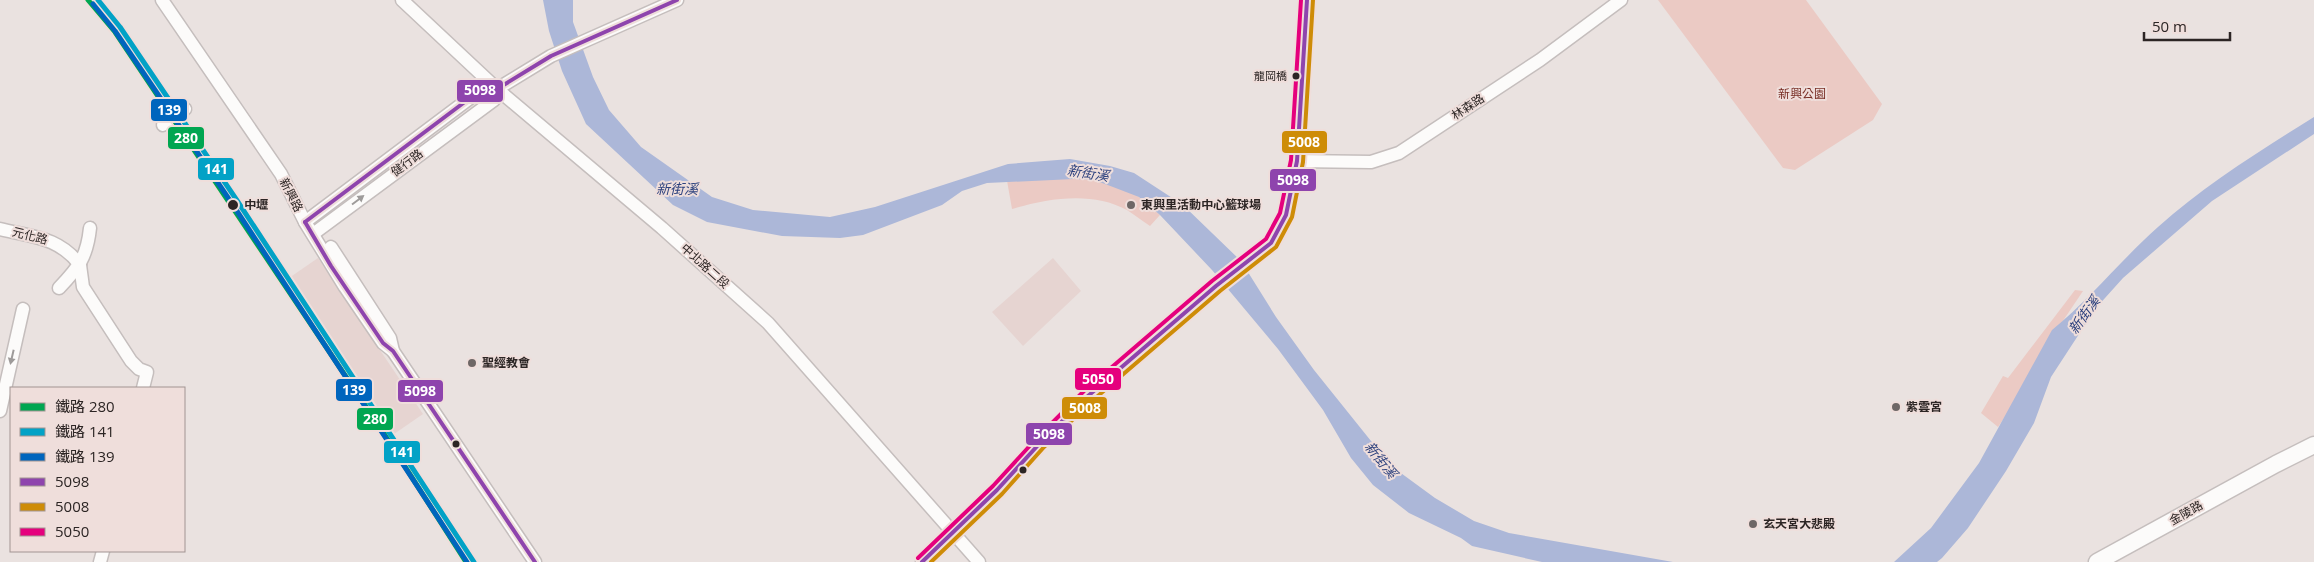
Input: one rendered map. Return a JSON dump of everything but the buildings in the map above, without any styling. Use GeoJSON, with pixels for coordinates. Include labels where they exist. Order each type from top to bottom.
{"type":"FeatureCollection","features":[{"type":"Feature","properties":{"kind":"main road","name":"金陵路"},"geometry":{"type":"LineString","coordinates":[[2097,562],[2314,445]]}},
{"type":"Feature","properties":{"kind":"street","name":"新興路"},"geometry":{"type":"LineString","coordinates":[[162,0],[281,174],[305,222],[316,232]]}},
{"type":"Feature","properties":{"kind":"street","name":"中北路二段"},"geometry":{"type":"LineString","coordinates":[[402,0],[497,89],[662,228],[768,324],[979,562]]}},
{"type":"Feature","properties":{"kind":"street","name":"健行路"},"geometry":{"type":"LineString","coordinates":[[305,222],[482,89],[497,89],[555,55],[677,0]]}},
{"type":"Feature","properties":{"kind":"street"},"geometry":{"type":"LineString","coordinates":[[922,562],[952,531],[997,490],[1040,443],[1088,396],[1216,286],[1271,243],[1286,215],[1297,161],[1307,0]]}},
{"type":"Feature","properties":{"kind":"street","name":"林森路"},"geometry":{"type":"LineString","coordinates":[[1297,161],[1371,162],[1399,153],[1540,60],[1620,0]]}},
{"type":"Feature","properties":{"kind":"street","name":"健行路"},"geometry":{"type":"LineString","coordinates":[[316,232],[494,100],[497,89]]}},
{"type":"Feature","properties":{"kind":"street"},"geometry":{"type":"LineString","coordinates":[[163,124],[185,109]]}},
{"type":"Feature","properties":{"kind":"street"},"geometry":{"type":"LineString","coordinates":[[59,288],[80,265],[88,247],[90,228]]}},
{"type":"Feature","properties":{"kind":"street","name":"元化路"},"geometry":{"type":"LineString","coordinates":[[0,229],[57,243],[70,252],[80,265]]}},
{"type":"Feature","properties":{"kind":"street"},"geometry":{"type":"LineString","coordinates":[[316,232],[390,338],[393,351]]}},
{"type":"Feature","properties":{"kind":"street"},"geometry":{"type":"LineString","coordinates":[[316,232],[336,273],[383,343],[393,351],[535,562]]}},
{"type":"Feature","properties":{"kind":"street"},"geometry":{"type":"LineString","coordinates":[[80,265],[83,287],[92,304],[131,361],[139,369],[147,372],[143,387]]}},
{"type":"Feature","properties":{"kind":"street"},"geometry":{"type":"LineString","coordinates":[[0,411],[23,309]]}},
{"type":"Feature","properties":{"kind":"shaded area"},"geometry":{"type":"Polygon","coordinates":[[[318,258],[423,414],[394,434],[289,278],[318,258]]]}},
{"type":"Feature","properties":{"kind":"shaded area"},"geometry":{"type":"Polygon","coordinates":[[[1053,258],[1081,291],[1023,346],[992,312],[1053,258]]]}},
{"type":"Feature","properties":{"kind":"green space","name":"新興公園"},"geometry":{"type":"Polygon","coordinates":[[[1658,0],[1806,0],[1882,104],[1873,120],[1795,170],[1783,168],[1658,0]]]}},
{"type":"Feature","properties":{"kind":"green space"},"geometry":{"type":"Polygon","coordinates":[[[1039,170],[1090,179],[1116,186],[1139,197],[1160,215],[1150,226],[1127,210],[1114,204],[1085,198],[1055,199],[1012,209],[1006,175],[1039,170]]]}},
{"type":"Feature","properties":{"kind":"green space"},"geometry":{"type":"Polygon","coordinates":[[[2075,290],[2083,291],[2040,355],[2020,394],[1998,427],[1981,413],[2003,376],[2008,378],[2075,290]]]}},
{"type":"Feature","properties":{"kind":"water","name":"新街溪"},"geometry":{"type":"Polygon","coordinates":[[[543,0],[573,0],[573,22],[593,77],[609,110],[641,147],[712,197],[753,210],[830,217],[875,207],[1008,164],[1070,159],[1110,166],[1134,173],[1183,205],[1241,261],[1276,317],[1314,370],[1371,441],[1394,468],[1435,498],[1474,521],[1509,533],[1673,562],[1542,562],[1472,546],[1461,538],[1409,513],[1373,485],[1351,458],[1323,410],[1278,349],[1212,270],[1160,215],[1139,197],[1094,180],[1074,179],[987,183],[962,191],[942,205],[863,235],[840,238],[782,236],[707,222],[673,205],[586,124],[562,71],[549,31],[543,0]]]}},
{"type":"Feature","properties":{"kind":"water","name":"新街溪"},"geometry":{"type":"Polygon","coordinates":[[[2314,117],[2314,134],[2212,201],[2123,278],[2096,308],[2051,377],[2034,423],[2006,471],[1968,528],[1942,558],[1937,562],[1894,562],[1931,528],[1979,463],[2052,330],[2144,240],[2176,212],[2234,169],[2314,117]]]}},
{"type":"Feature","properties":{"kind":"rail line","name":"280"},"geometry":{"type":"LineString","coordinates":[[88,0],[115,32],[381,429],[466,562]]}},
{"type":"Feature","properties":{"kind":"rail line","name":"141"},"geometry":{"type":"LineString","coordinates":[[98,0],[120,27],[238,202],[474,562]]}},
{"type":"Feature","properties":{"kind":"rail line","name":"139"},"geometry":{"type":"LineString","coordinates":[[93,4],[115,31],[233,205],[467,562]]}},
{"type":"Feature","properties":{"kind":"transit line","name":"5098"},"geometry":{"type":"LineString","coordinates":[[305,222],[482,89],[497,89],[551,56],[677,0]]}},
{"type":"Feature","properties":{"kind":"transit line","name":"5050"},"geometry":{"type":"LineString","coordinates":[[918,558],[993,486],[1084,391],[1212,281],[1266,239],[1280,213],[1291,160],[1301,0]]}},
{"type":"Feature","properties":{"kind":"transit line","name":"5098"},"geometry":{"type":"LineString","coordinates":[[922,562],[997,490],[1040,443],[1088,396],[1216,286],[1271,243],[1286,215],[1297,161],[1307,0]]}},
{"type":"Feature","properties":{"kind":"transit line","name":"5008"},"geometry":{"type":"LineString","coordinates":[[931,562],[1002,494],[1044,447],[1092,401],[1220,291],[1276,247],[1292,217],[1303,162],[1313,0]]}},
{"type":"Feature","properties":{"kind":"transit line","name":"5098"},"geometry":{"type":"LineString","coordinates":[[305,222],[331,266],[383,343],[393,351],[535,562]]}},
{"type":"Feature","properties":{"kind":"place","name":"龍岡橋"},"geometry":{"type":"Point","coordinates":[1296,76]}},
{"type":"Feature","properties":{"kind":"place","name":"中壢"},"geometry":{"type":"Point","coordinates":[233,205]}},
{"type":"Feature","properties":{"kind":"place","name":"東興里活動中心籃球場"},"geometry":{"type":"Point","coordinates":[1131,205]}},
{"type":"Feature","properties":{"kind":"place","name":"聖經教會"},"geometry":{"type":"Point","coordinates":[472,363]}},
{"type":"Feature","properties":{"kind":"place","name":"紫雲宮"},"geometry":{"type":"Point","coordinates":[1896,407]}},
{"type":"Feature","properties":{"kind":"place","name":"玄天宮大悲殿"},"geometry":{"type":"Point","coordinates":[1753,524]}}]}
